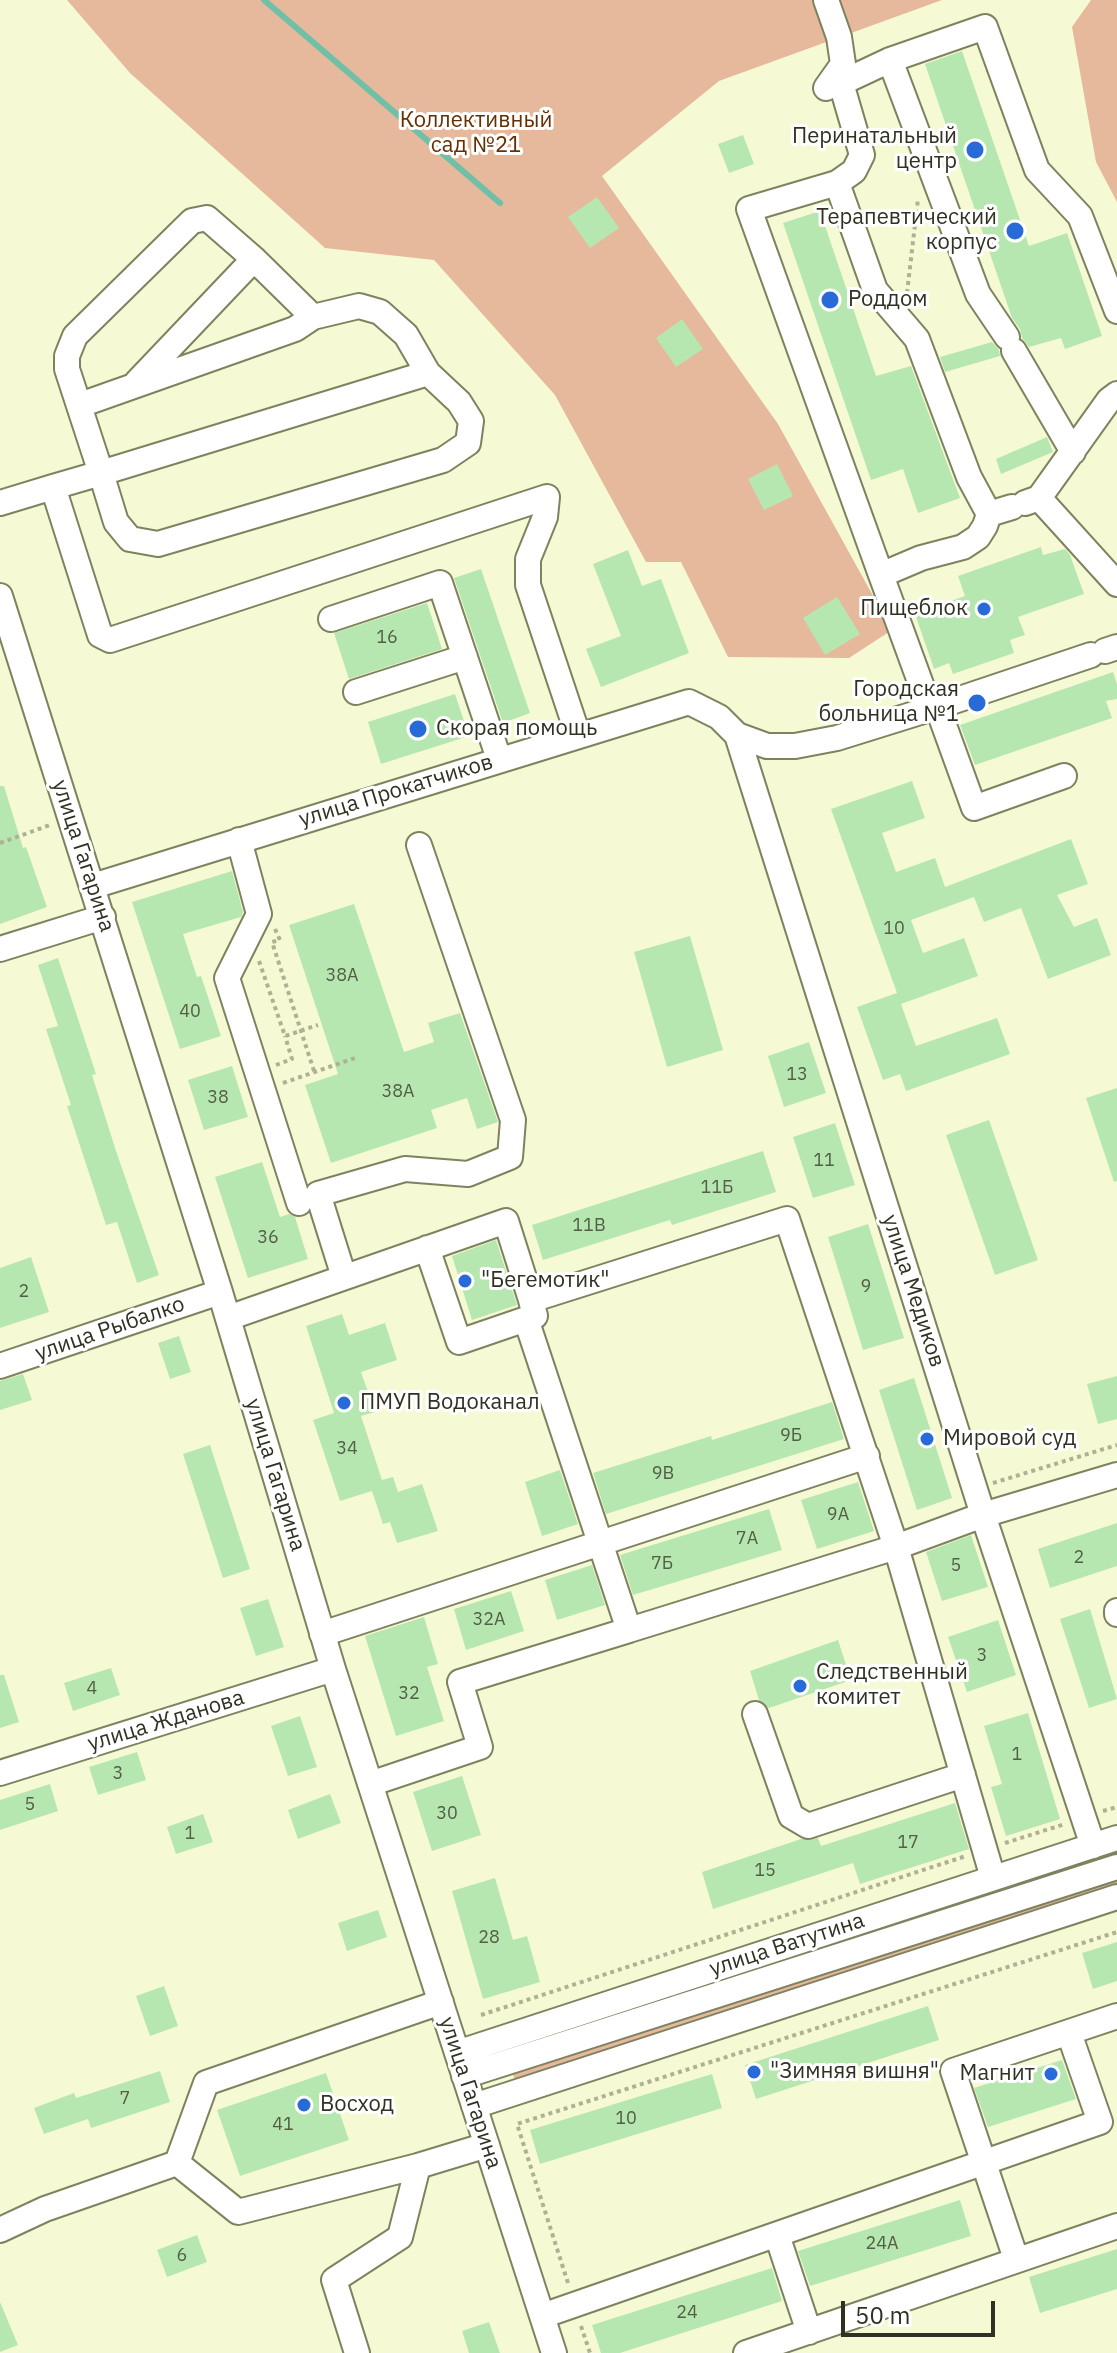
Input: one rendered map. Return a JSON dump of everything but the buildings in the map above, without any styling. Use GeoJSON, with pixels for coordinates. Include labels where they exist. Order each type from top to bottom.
{"type":"FeatureCollection","features":[{"type":"Feature","properties":{"kind":"street"},"geometry":{"type":"LineString","coordinates":[[826,0],[839,37],[843,64],[826,88]]}},
{"type":"Feature","properties":{"kind":"street"},"geometry":{"type":"LineString","coordinates":[[1064,776],[974,808],[881,575],[749,209],[837,183],[854,171],[862,155],[841,83],[890,60],[985,27],[1037,170],[1080,216],[1117,311]]}},
{"type":"Feature","properties":{"kind":"street"},"geometry":{"type":"LineString","coordinates":[[890,60],[978,294],[1011,344],[1073,452]]}},
{"type":"Feature","properties":{"kind":"street"},"geometry":{"type":"LineString","coordinates":[[837,183],[875,290],[917,339],[969,477],[1016,505],[1117,584]]}},
{"type":"Feature","properties":{"kind":"street"},"geometry":{"type":"LineString","coordinates":[[80,405],[295,329],[313,317],[359,306],[380,312],[406,335],[428,373],[459,402],[471,421],[468,443],[443,460],[158,544],[130,539],[116,522],[67,369],[67,356],[75,336],[192,221],[207,218],[313,317]]}},
{"type":"Feature","properties":{"kind":"street"},"geometry":{"type":"LineString","coordinates":[[134,386],[254,259]]}},
{"type":"Feature","properties":{"kind":"street"},"geometry":{"type":"LineString","coordinates":[[0,503],[428,373]]}},
{"type":"Feature","properties":{"kind":"street"},"geometry":{"type":"LineString","coordinates":[[881,575],[921,558],[963,547],[978,537],[985,526],[1016,505],[1073,452],[1109,400],[1117,394]]}},
{"type":"Feature","properties":{"kind":"street"},"geometry":{"type":"LineString","coordinates":[[53,487],[100,635],[110,640],[547,497],[545,517],[528,559],[528,585],[578,735]]}},
{"type":"Feature","properties":{"kind":"street"},"geometry":{"type":"LineString","coordinates":[[331,619],[440,583],[499,759]]}},
{"type":"Feature","properties":{"kind":"street","name":"улица Гагарина"},"geometry":{"type":"LineString","coordinates":[[0,596],[220,1292],[333,1669],[554,2353]]}},
{"type":"Feature","properties":{"kind":"street"},"geometry":{"type":"LineString","coordinates":[[737,735],[767,746],[795,746],[837,738],[1104,651]]}},
{"type":"Feature","properties":{"kind":"street"},"geometry":{"type":"LineString","coordinates":[[356,692],[465,657]]}},
{"type":"Feature","properties":{"kind":"street","name":"улица Прокатчиков"},"geometry":{"type":"LineString","coordinates":[[93,886],[689,702],[719,717],[737,735]]}},
{"type":"Feature","properties":{"kind":"street","name":"улица Медиков"},"geometry":{"type":"LineString","coordinates":[[737,735],[983,1515],[1093,1846]]}},
{"type":"Feature","properties":{"kind":"street"},"geometry":{"type":"LineString","coordinates":[[239,840],[259,914],[227,978],[299,1203]]}},
{"type":"Feature","properties":{"kind":"street"},"geometry":{"type":"LineString","coordinates":[[344,1277],[318,1194],[405,1169],[468,1174],[510,1157],[513,1120],[419,845]]}},
{"type":"Feature","properties":{"kind":"street"},"geometry":{"type":"LineString","coordinates":[[0,949],[103,917]]}},
{"type":"Feature","properties":{"kind":"street"},"geometry":{"type":"LineString","coordinates":[[427,1248],[459,1342],[529,1310],[787,1219],[896,1547],[993,1878]]}},
{"type":"Feature","properties":{"kind":"street"},"geometry":{"type":"LineString","coordinates":[[228,1318],[506,1221],[529,1310],[629,1630]]}},
{"type":"Feature","properties":{"kind":"street","name":"улица Рыбалко"},"geometry":{"type":"LineString","coordinates":[[0,1366],[220,1292]]}},
{"type":"Feature","properties":{"kind":"street"},"geometry":{"type":"LineString","coordinates":[[322,1634],[867,1456]]}},
{"type":"Feature","properties":{"kind":"street"},"geometry":{"type":"LineString","coordinates":[[370,1784],[480,1747],[460,1682],[1117,1475]]}},
{"type":"Feature","properties":{"kind":"street","name":"улица Жданова"},"geometry":{"type":"LineString","coordinates":[[0,1773],[333,1669]]}},
{"type":"Feature","properties":{"kind":"street"},"geometry":{"type":"LineString","coordinates":[[755,1714],[791,1816],[808,1826],[963,1775]]}},
{"type":"Feature","properties":{"kind":"street","name":"улица Ватутина"},"geometry":{"type":"LineString","coordinates":[[457,2053],[1117,1838]]}},
{"type":"Feature","properties":{"kind":"street"},"geometry":{"type":"LineString","coordinates":[[464,2076],[1117,1867]]}},
{"type":"Feature","properties":{"kind":"street"},"geometry":{"type":"LineString","coordinates":[[474,2106],[1117,1897]]}},
{"type":"Feature","properties":{"kind":"street"},"geometry":{"type":"LineString","coordinates":[[177,2163],[206,2083],[441,2002]]}},
{"type":"Feature","properties":{"kind":"street"},"geometry":{"type":"LineString","coordinates":[[1016,2259],[953,2071],[1117,2016]]}},
{"type":"Feature","properties":{"kind":"street"},"geometry":{"type":"LineString","coordinates":[[542,2316],[1100,2122],[1069,2033]]}},
{"type":"Feature","properties":{"kind":"street"},"geometry":{"type":"LineString","coordinates":[[177,2163],[238,2212],[487,2145]]}},
{"type":"Feature","properties":{"kind":"street"},"geometry":{"type":"LineString","coordinates":[[0,2230],[45,2209],[177,2163]]}},
{"type":"Feature","properties":{"kind":"street"},"geometry":{"type":"LineString","coordinates":[[357,2353],[334,2280],[400,2237],[418,2166]]}},
{"type":"Feature","properties":{"kind":"street"},"geometry":{"type":"LineString","coordinates":[[746,2353],[1117,2226]]}},
{"type":"Feature","properties":{"kind":"street"},"geometry":{"type":"LineString","coordinates":[[777,2235],[809,2332]]}},
{"type":"Feature","properties":{"kind":"path"},"geometry":{"type":"LineString","coordinates":[[852,122],[924,148]]}},
{"type":"Feature","properties":{"kind":"path"},"geometry":{"type":"LineString","coordinates":[[903,323],[919,189]]}},
{"type":"Feature","properties":{"kind":"path"},"geometry":{"type":"LineString","coordinates":[[0,843],[71,817]]}},
{"type":"Feature","properties":{"kind":"path"},"geometry":{"type":"LineString","coordinates":[[267,934],[272,922],[280,940],[272,942],[315,1072]]}},
{"type":"Feature","properties":{"kind":"path"},"geometry":{"type":"LineString","coordinates":[[257,1071],[292,1059],[258,958]]}},
{"type":"Feature","properties":{"kind":"path"},"geometry":{"type":"LineString","coordinates":[[285,1036],[318,1025]]}},
{"type":"Feature","properties":{"kind":"path"},"geometry":{"type":"LineString","coordinates":[[281,1084],[355,1058]]}},
{"type":"Feature","properties":{"kind":"path"},"geometry":{"type":"LineString","coordinates":[[975,1489],[1117,1445]]}},
{"type":"Feature","properties":{"kind":"path"},"geometry":{"type":"LineString","coordinates":[[481,2015],[1117,1807]]}},
{"type":"Feature","properties":{"kind":"path"},"geometry":{"type":"LineString","coordinates":[[590,2353],[517,2124],[1117,1932]]}},
{"type":"Feature","properties":{"kind":"green space","name":"Коллективный сад №21"},"geometry":{"type":"Polygon","coordinates":[[[67,0],[942,0],[719,81],[602,176],[778,424],[892,630],[849,658],[728,657],[681,562],[646,562],[555,395],[434,260],[325,248],[130,73],[67,0]]]}},
{"type":"Feature","properties":{"kind":"green space"},"geometry":{"type":"Polygon","coordinates":[[[1091,0],[1117,0],[1117,202],[1096,162],[1072,27],[1091,0]]]}},
{"type":"Feature","properties":{"kind":"green space"},"geometry":{"type":"Polygon","coordinates":[[[1117,1850],[1117,1885],[516,2082],[501,2046],[1117,1850]]]}},
{"type":"Feature","properties":{"kind":"waterway"},"geometry":{"type":"LineString","coordinates":[[264,0],[500,203]]}},
{"type":"Feature","properties":{"kind":"place","name":"Перинатальный центр"},"geometry":{"type":"Point","coordinates":[975,150]}},
{"type":"Feature","properties":{"kind":"place","name":"Терапевтический корпус"},"geometry":{"type":"Point","coordinates":[1015,231]}},
{"type":"Feature","properties":{"kind":"place","name":"Роддом"},"geometry":{"type":"Point","coordinates":[830,300]}},
{"type":"Feature","properties":{"kind":"place","name":"Пищеблок"},"geometry":{"type":"Point","coordinates":[984,609]}},
{"type":"Feature","properties":{"kind":"place","name":"Городская больница №1"},"geometry":{"type":"Point","coordinates":[977,703]}},
{"type":"Feature","properties":{"kind":"place","name":"Скорая помощь"},"geometry":{"type":"Point","coordinates":[418,729]}},
{"type":"Feature","properties":{"kind":"place","name":"\"Бегемотик\""},"geometry":{"type":"Point","coordinates":[465,1281]}},
{"type":"Feature","properties":{"kind":"place","name":"ПМУП Водоканал"},"geometry":{"type":"Point","coordinates":[344,1403]}},
{"type":"Feature","properties":{"kind":"place","name":"Мировой суд"},"geometry":{"type":"Point","coordinates":[927,1439]}},
{"type":"Feature","properties":{"kind":"place","name":"Следственный комитет"},"geometry":{"type":"Point","coordinates":[800,1686]}},
{"type":"Feature","properties":{"kind":"place","name":"\"Зимняя вишня\""},"geometry":{"type":"Point","coordinates":[754,2072]}},
{"type":"Feature","properties":{"kind":"place","name":"Магнит"},"geometry":{"type":"Point","coordinates":[1051,2074]}},
{"type":"Feature","properties":{"kind":"place","name":"Восход"},"geometry":{"type":"Point","coordinates":[304,2105]}}]}
